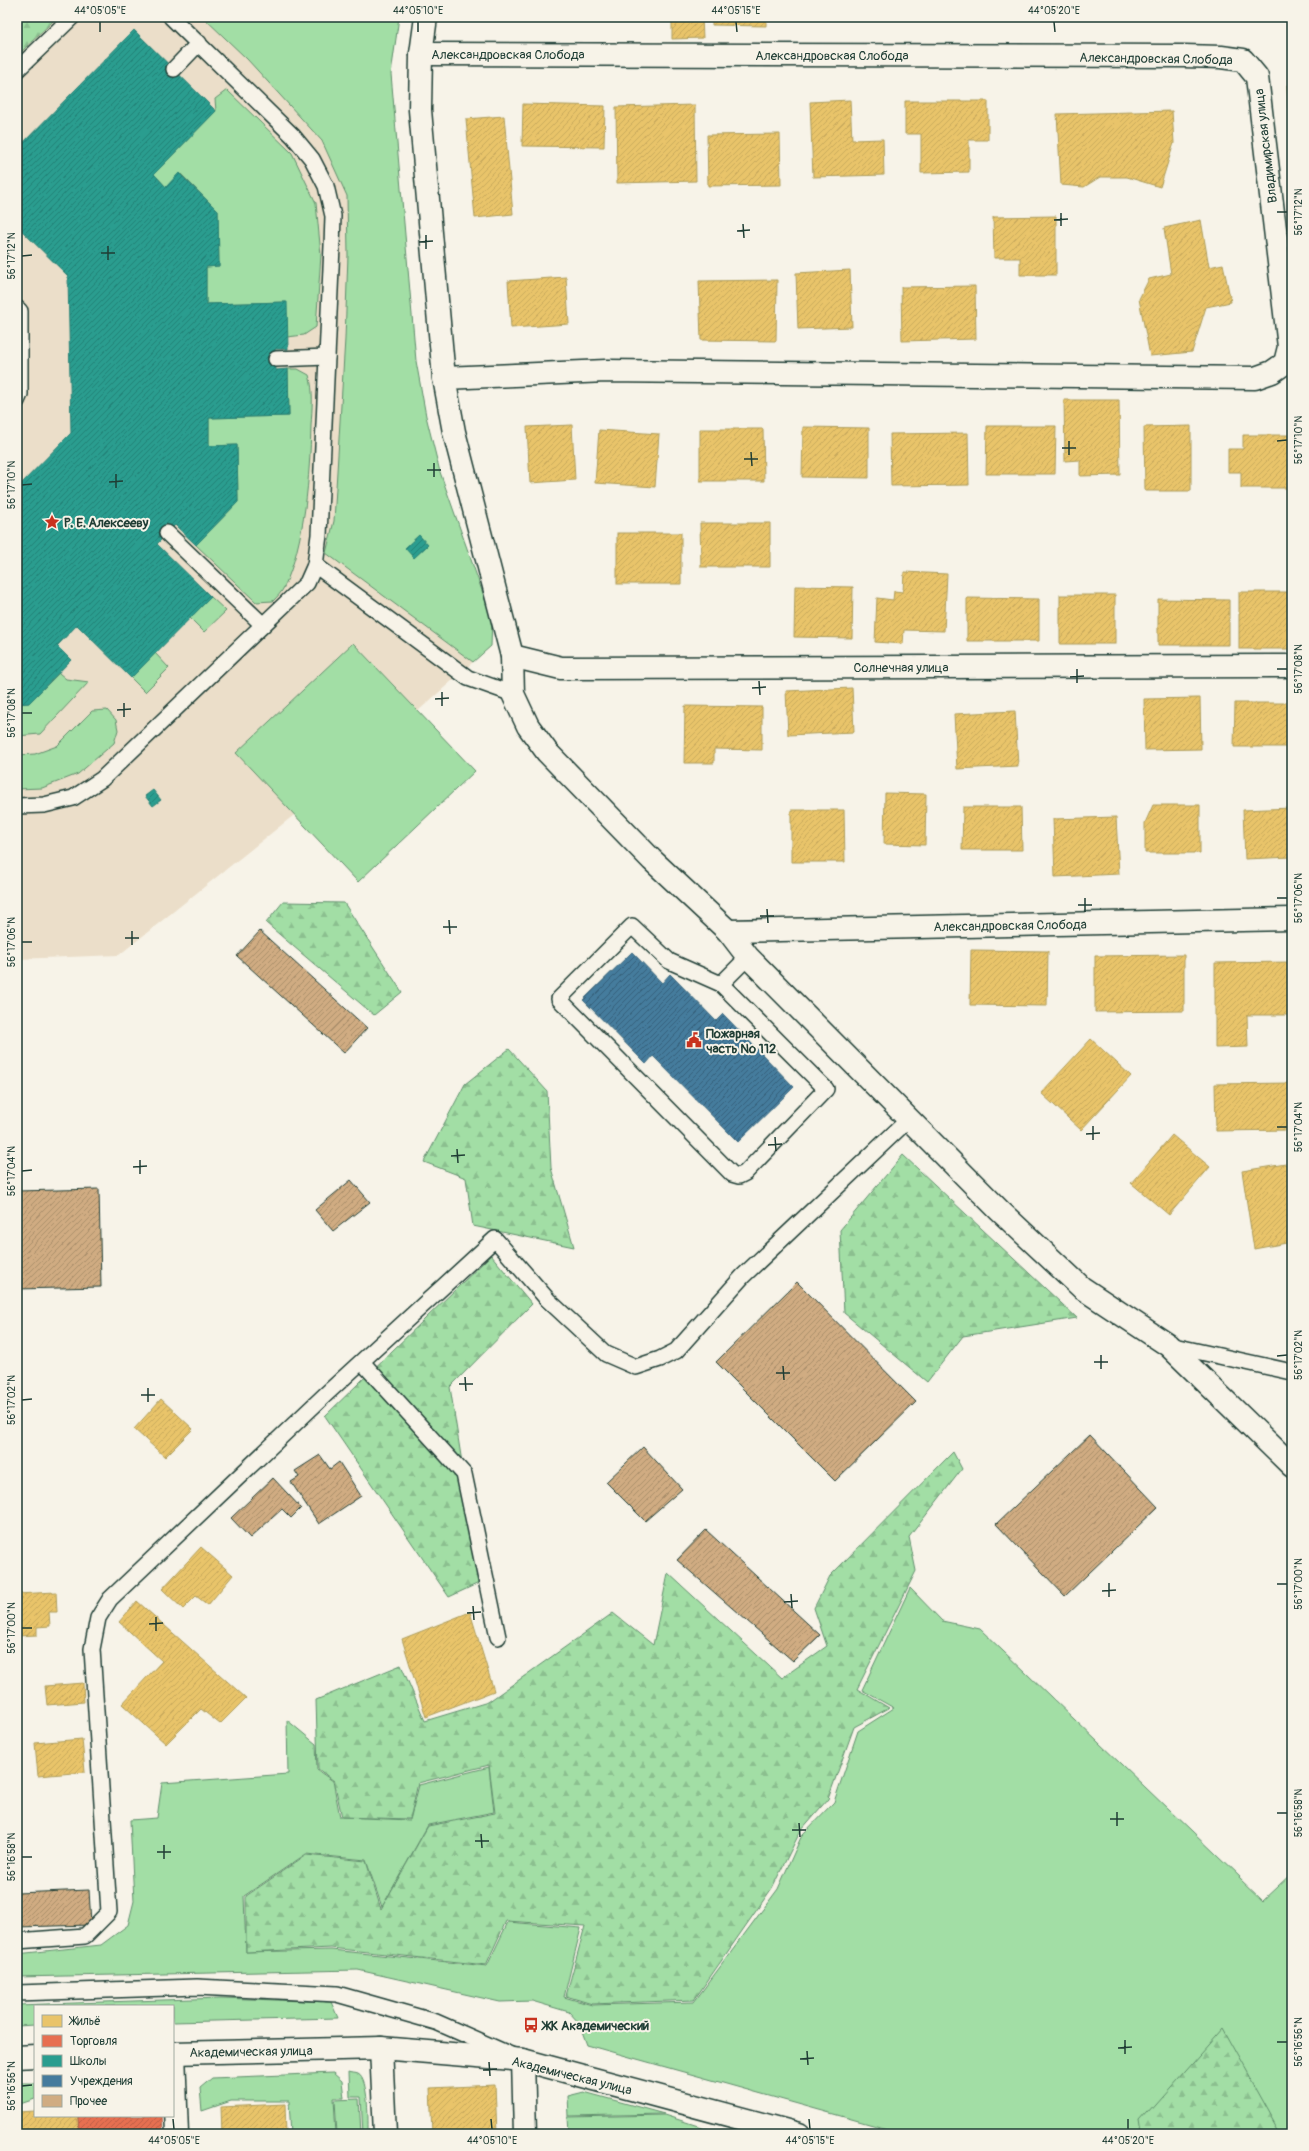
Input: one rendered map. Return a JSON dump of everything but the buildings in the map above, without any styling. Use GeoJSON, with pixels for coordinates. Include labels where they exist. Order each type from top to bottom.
{"type":"FeatureCollection","features":[{"type":"Feature","properties":{"kind":"street"},"geometry":{"type":"LineString","coordinates":[[426,17],[421,54],[420,110],[444,378],[454,432],[512,656],[512,694],[528,726],[547,752],[652,860],[728,931],[748,957],[1000,1211],[1082,1288],[1168,1345],[1292,1466]]}},
{"type":"Feature","properties":{"kind":"street","name":"Александровская Слобода"},"geometry":{"type":"LineString","coordinates":[[421,54],[1221,56],[1243,60]]}},
{"type":"Feature","properties":{"kind":"street","name":"Владимирская улица"},"geometry":{"type":"LineString","coordinates":[[444,378],[606,371],[1255,378],[1272,372],[1285,363],[1288,347],[1257,77],[1243,60]]}},
{"type":"Feature","properties":{"kind":"street","name":"Солнечная улица"},"geometry":{"type":"LineString","coordinates":[[512,656],[561,668],[1292,666]]}},
{"type":"Feature","properties":{"kind":"street","name":"Александровская Слобода"},"geometry":{"type":"LineString","coordinates":[[728,931],[1292,919]]}},
{"type":"Feature","properties":{"kind":"street"},"geometry":{"type":"LineString","coordinates":[[380,2048],[385,2134]]}},
{"type":"Feature","properties":{"kind":"street","name":"Академическая улица"},"geometry":{"type":"LineString","coordinates":[[174,2053],[380,2048],[523,2060],[799,2134]]}},
{"type":"Feature","properties":{"kind":"street"},"geometry":{"type":"LineString","coordinates":[[174,2053],[177,2134]]}},
{"type":"Feature","properties":{"kind":"street"},"geometry":{"type":"LineString","coordinates":[[17,2057],[34,2056]]}},
{"type":"Feature","properties":{"kind":"street"},"geometry":{"type":"LineString","coordinates":[[523,2060],[525,2134]]}},
{"type":"Feature","properties":{"kind":"lane"},"geometry":{"type":"LineString","coordinates":[[17,70],[72,17]]}},
{"type":"Feature","properties":{"kind":"lane"},"geometry":{"type":"LineString","coordinates":[[17,806],[44,805],[73,798],[102,779],[307,583],[315,565],[318,535],[333,216],[326,186],[312,159],[293,136],[171,17]]}},
{"type":"Feature","properties":{"kind":"lane"},"geometry":{"type":"LineString","coordinates":[[174,69],[199,43]]}},
{"type":"Feature","properties":{"kind":"lane"},"geometry":{"type":"LineString","coordinates":[[17,308],[20,310],[20,394],[17,401]]}},
{"type":"Feature","properties":{"kind":"lane"},"geometry":{"type":"LineString","coordinates":[[276,359],[327,357]]}},
{"type":"Feature","properties":{"kind":"lane"},"geometry":{"type":"LineString","coordinates":[[167,534],[264,625]]}},
{"type":"Feature","properties":{"kind":"lane"},"geometry":{"type":"LineString","coordinates":[[315,565],[468,678],[512,694]]}},
{"type":"Feature","properties":{"kind":"lane"},"geometry":{"type":"LineString","coordinates":[[632,926],[669,961],[722,984],[826,1089],[745,1173],[739,1176],[732,1174],[559,999],[632,926]]}},
{"type":"Feature","properties":{"kind":"lane"},"geometry":{"type":"LineString","coordinates":[[722,984],[748,957]]}},
{"type":"Feature","properties":{"kind":"lane"},"geometry":{"type":"LineString","coordinates":[[17,1941],[85,1936],[109,1912],[92,1649],[98,1618],[110,1599],[495,1239],[548,1300],[606,1354],[636,1366],[660,1360],[676,1351],[743,1276],[909,1119]]}},
{"type":"Feature","properties":{"kind":"lane"},"geometry":{"type":"LineString","coordinates":[[1168,1345],[1292,1372]]}},
{"type":"Feature","properties":{"kind":"lane"},"geometry":{"type":"LineString","coordinates":[[362,1362],[464,1474],[498,1637]]}},
{"type":"Feature","properties":{"kind":"lane"},"geometry":{"type":"LineString","coordinates":[[17,1993],[197,1987],[337,1994],[436,2022],[523,2060]]}},
{"type":"Feature","properties":{"kind":"shaded area"},"geometry":{"type":"Polygon","coordinates":[[[17,17],[399,17],[391,74],[416,361],[426,416],[440,472],[458,526],[491,646],[418,711],[475,771],[358,882],[294,815],[119,955],[17,959],[17,17]]]}},
{"type":"Feature","properties":{"kind":"green space"},"geometry":{"type":"Polygon","coordinates":[[[17,17],[57,17],[17,56],[17,17]]]}},
{"type":"Feature","properties":{"kind":"green space"},"geometry":{"type":"Polygon","coordinates":[[[203,17],[399,17],[391,74],[416,361],[426,416],[440,472],[492,619],[491,646],[473,662],[326,553],[334,521],[345,339],[348,255],[347,196],[322,141],[247,59],[203,17]]]}},
{"type":"Feature","properties":{"kind":"green space"},"geometry":{"type":"Polygon","coordinates":[[[227,90],[292,153],[316,203],[321,255],[316,327],[304,335],[287,337],[286,302],[206,304],[206,267],[219,266],[218,211],[180,173],[166,187],[154,174],[216,111],[215,99],[227,90]]]}},
{"type":"Feature","properties":{"kind":"green space"},"geometry":{"type":"Polygon","coordinates":[[[288,369],[298,369],[309,375],[312,387],[308,486],[302,530],[291,570],[283,589],[273,601],[256,602],[196,545],[238,502],[237,445],[209,446],[209,418],[289,416],[288,369]]]}},
{"type":"Feature","properties":{"kind":"green space"},"geometry":{"type":"Polygon","coordinates":[[[211,597],[226,611],[204,632],[190,618],[211,597]]]}},
{"type":"Feature","properties":{"kind":"green space"},"geometry":{"type":"Polygon","coordinates":[[[353,643],[475,771],[358,882],[236,753],[353,643]]]}},
{"type":"Feature","properties":{"kind":"green space"},"geometry":{"type":"Polygon","coordinates":[[[155,653],[169,668],[145,692],[131,678],[155,653]]]}},
{"type":"Feature","properties":{"kind":"green space"},"geometry":{"type":"Polygon","coordinates":[[[59,673],[66,679],[89,682],[40,734],[17,736],[17,704],[29,703],[59,673]]]}},
{"type":"Feature","properties":{"kind":"green space"},"geometry":{"type":"Polygon","coordinates":[[[107,710],[116,720],[118,730],[114,743],[78,774],[42,788],[17,789],[17,755],[35,754],[57,746],[92,711],[107,710]]]}},
{"type":"Feature","properties":{"kind":"green space"},"geometry":{"type":"Polygon","coordinates":[[[283,902],[344,903],[402,992],[374,1015],[266,923],[283,902]]]}},
{"type":"Feature","properties":{"kind":"green space"},"geometry":{"type":"Polygon","coordinates":[[[509,1049],[547,1091],[551,1168],[574,1247],[473,1226],[466,1178],[424,1162],[465,1084],[509,1049]]]}},
{"type":"Feature","properties":{"kind":"green space"},"geometry":{"type":"Polygon","coordinates":[[[903,1155],[1077,1318],[963,1336],[927,1382],[844,1313],[840,1230],[903,1155]]]}},
{"type":"Feature","properties":{"kind":"green space"},"geometry":{"type":"Polygon","coordinates":[[[491,1255],[532,1304],[450,1387],[481,1582],[449,1597],[325,1416],[491,1255]]]}},
{"type":"Feature","properties":{"kind":"green space"},"geometry":{"type":"Polygon","coordinates":[[[953,1452],[962,1469],[909,1537],[916,1571],[857,1689],[889,1708],[854,1727],[828,1799],[801,1830],[772,1888],[694,2000],[592,2004],[566,1996],[585,1926],[506,1921],[486,1965],[331,1948],[246,1952],[246,1896],[306,1855],[366,1861],[381,1909],[428,1826],[495,1813],[489,1765],[418,1783],[410,1819],[342,1817],[334,1781],[318,1769],[316,1700],[401,1665],[425,1721],[488,1702],[613,1613],[653,1645],[668,1573],[782,1678],[827,1646],[814,1608],[830,1576],[953,1452]]]}},
{"type":"Feature","properties":{"kind":"green space"},"geometry":{"type":"Polygon","coordinates":[[[910,1588],[942,1621],[980,1629],[1263,1900],[1292,1873],[1292,2134],[905,2134],[587,2045],[579,2023],[569,2012],[532,2001],[500,2002],[358,1970],[17,1977],[17,1954],[101,1945],[128,1925],[134,1901],[130,1820],[157,1818],[162,1783],[288,1774],[287,1720],[316,1744],[317,1770],[333,1781],[340,1817],[410,1820],[419,1785],[489,1767],[494,1812],[428,1825],[382,1907],[366,1860],[306,1854],[244,1896],[246,1952],[331,1950],[487,1966],[508,1922],[581,1928],[564,1997],[592,2005],[694,2002],[778,1889],[802,1835],[834,1802],[858,1731],[894,1708],[862,1690],[910,1588]]]}},
{"type":"Feature","properties":{"kind":"green space"},"geometry":{"type":"Polygon","coordinates":[[[221,1998],[331,2002],[338,2018],[174,2022],[174,2005],[34,2005],[34,2025],[17,2026],[17,2005],[221,1998]]]}},
{"type":"Feature","properties":{"kind":"green space"},"geometry":{"type":"Polygon","coordinates":[[[1222,2028],[1281,2134],[1142,2134],[1140,2121],[1222,2028]]]}},
{"type":"Feature","properties":{"kind":"green space"},"geometry":{"type":"Polygon","coordinates":[[[349,2072],[358,2074],[362,2078],[364,2084],[367,2101],[368,2134],[363,2134],[361,2097],[350,2097],[349,2072]]]}},
{"type":"Feature","properties":{"kind":"green space"},"geometry":{"type":"Polygon","coordinates":[[[333,2073],[342,2081],[344,2098],[334,2098],[336,2134],[291,2134],[289,2101],[231,2101],[202,2111],[200,2088],[212,2078],[333,2073]]]}},
{"type":"Feature","properties":{"kind":"green space"},"geometry":{"type":"Polygon","coordinates":[[[17,2083],[34,2083],[34,2099],[17,2105],[17,2083]]]}},
{"type":"Feature","properties":{"kind":"green space"},"geometry":{"type":"Polygon","coordinates":[[[584,2092],[664,2114],[569,2116],[568,2096],[584,2092]]]}},
{"type":"Feature","properties":{"kind":"green space"},"geometry":{"type":"Polygon","coordinates":[[[359,2099],[361,2134],[337,2134],[335,2100],[359,2099]]]}},
{"type":"Feature","properties":{"kind":"green space"},"geometry":{"type":"Polygon","coordinates":[[[664,2115],[723,2134],[569,2134],[568,2117],[664,2115]]]}},
{"type":"Feature","properties":{"kind":"place","name":"Р. Е. Алексееву"},"geometry":{"type":"Point","coordinates":[52,522]}},
{"type":"Feature","properties":{"kind":"place","name":"Пожарная часть № 112"},"geometry":{"type":"Point","coordinates":[694,1040]}},
{"type":"Feature","properties":{"kind":"place","name":"ЖК Академический"},"geometry":{"type":"Point","coordinates":[531,2025]}}]}
